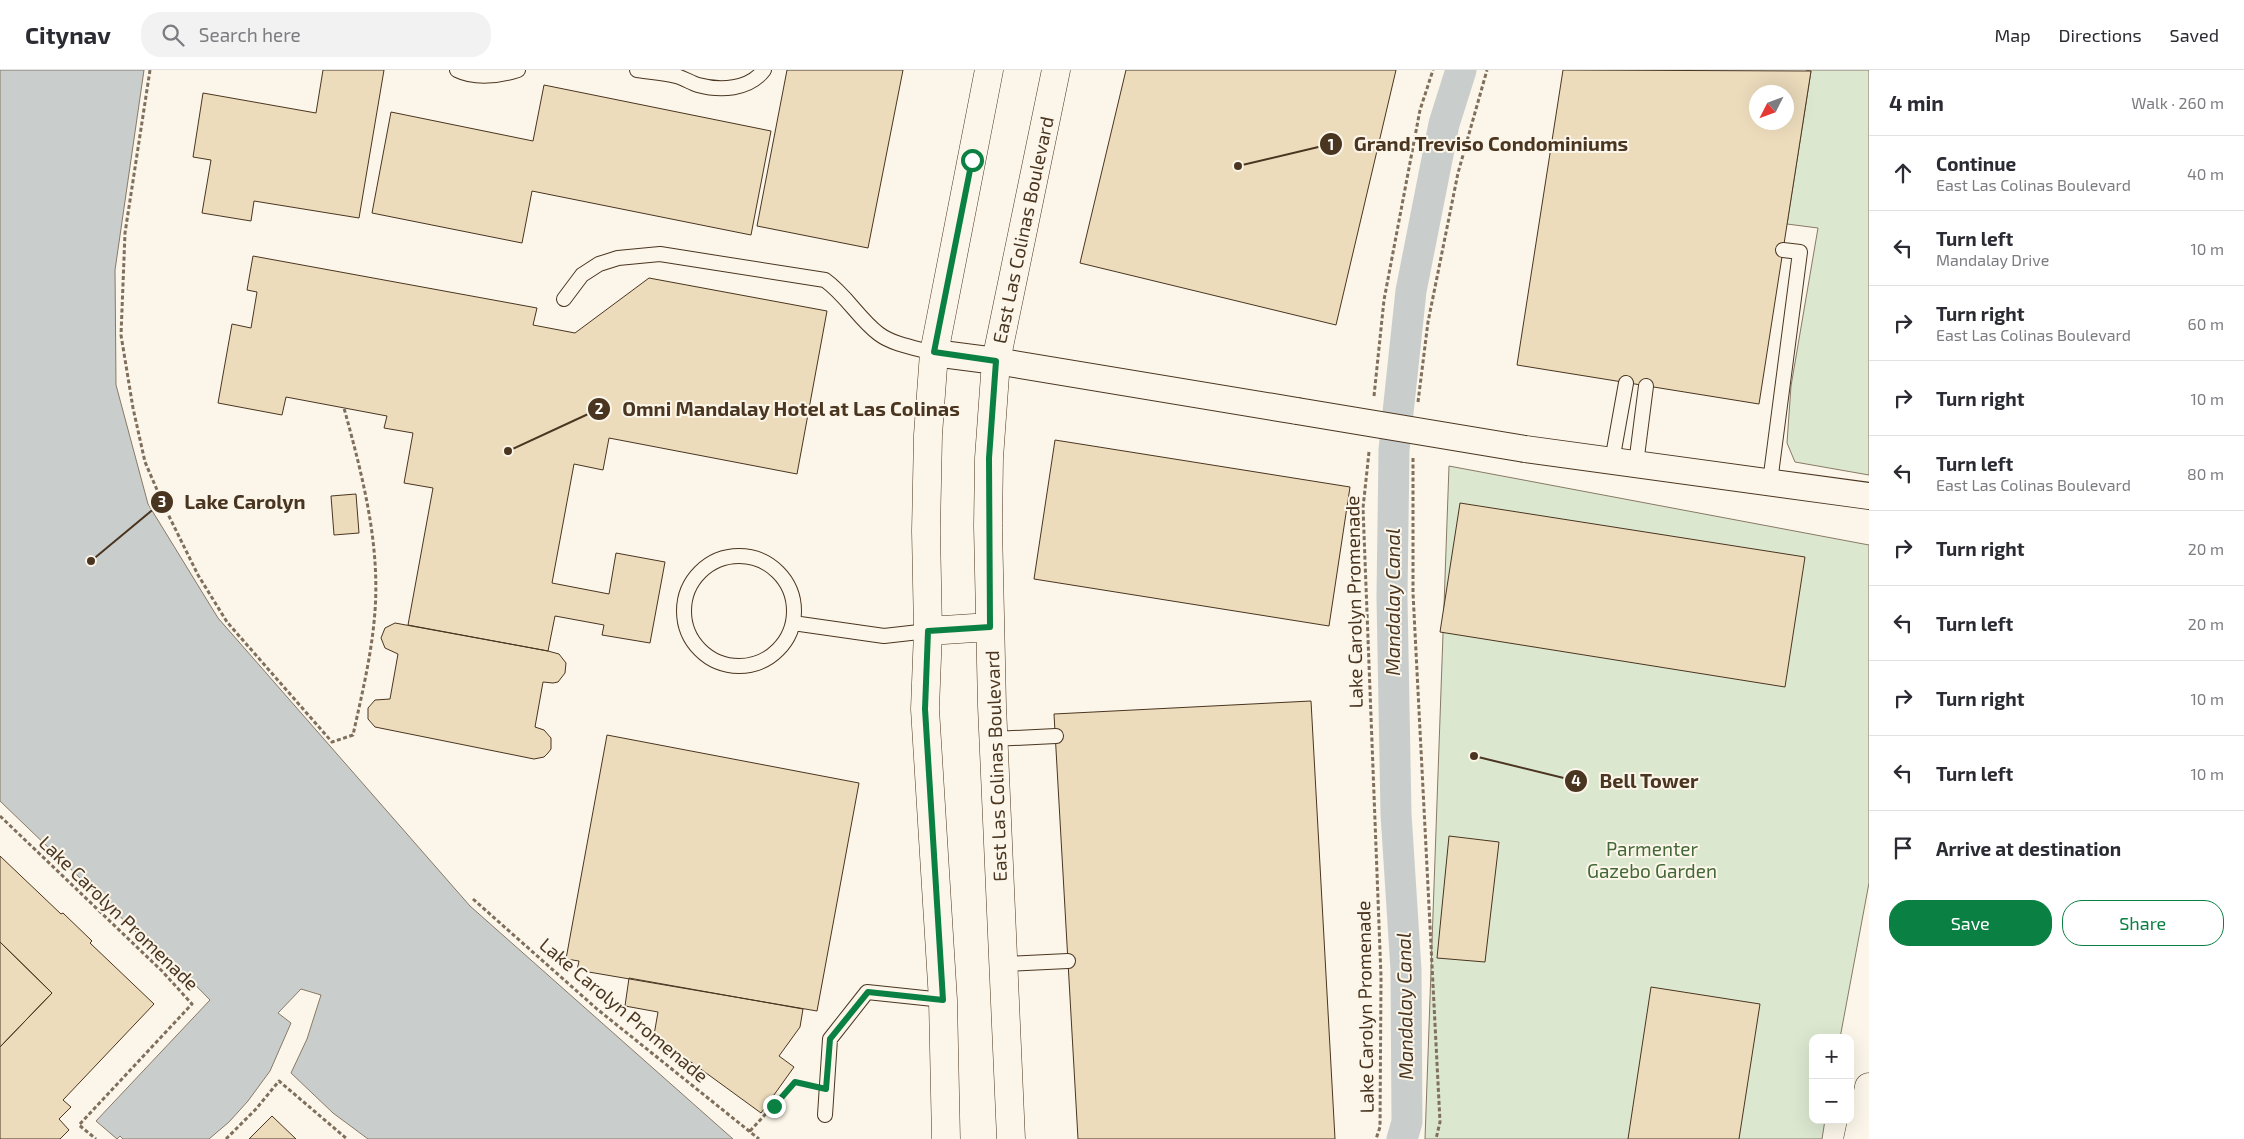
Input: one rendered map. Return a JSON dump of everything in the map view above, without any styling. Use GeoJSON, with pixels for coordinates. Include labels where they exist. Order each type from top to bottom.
{"type":"FeatureCollection","features":[{"type":"Feature","properties":{"kind":"main road"},"geometry":{"type":"LineString","coordinates":[[946,1139],[943,1000],[925,709],[928,631],[926,530],[928,435],[934,352],[989,70]]}},
{"type":"Feature","properties":{"kind":"main road","name":"East Las Colinas Boulevard"},"geometry":{"type":"LineString","coordinates":[[1011,1139],[990,627],[989,458],[996,361],[1056,70]]}},
{"type":"Feature","properties":{"kind":"main road"},"geometry":{"type":"LineString","coordinates":[[928,631],[990,627]]}},
{"type":"Feature","properties":{"kind":"main road"},"geometry":{"type":"LineString","coordinates":[[1858,1139],[1869,1087]]}},
{"type":"Feature","properties":{"kind":"street"},"geometry":{"type":"LineString","coordinates":[[934,352],[1525,449],[1869,496]]}},
{"type":"Feature","properties":{"kind":"lane"},"geometry":{"type":"LineString","coordinates":[[457,70],[472,75],[491,75],[518,70]]}},
{"type":"Feature","properties":{"kind":"lane"},"geometry":{"type":"LineString","coordinates":[[637,70],[677,76],[698,85],[716,88],[734,87],[750,82],[764,70]]}},
{"type":"Feature","properties":{"kind":"lane"},"geometry":{"type":"LineString","coordinates":[[1770,482],[1800,252],[1783,250]]}},
{"type":"Feature","properties":{"kind":"lane"},"geometry":{"type":"LineString","coordinates":[[564,299],[582,275],[599,264],[618,258],[660,254],[825,280],[840,290],[869,326],[881,335],[897,342],[934,352]]}},
{"type":"Feature","properties":{"kind":"lane"},"geometry":{"type":"LineString","coordinates":[[1624,462],[1626,383]]}},
{"type":"Feature","properties":{"kind":"lane"},"geometry":{"type":"LineString","coordinates":[[1624,462],[1646,386]]}},
{"type":"Feature","properties":{"kind":"lane"},"geometry":{"type":"LineString","coordinates":[[745,556],[754,558],[763,561],[778,572],[789,587],[794,605],[793,623],[786,639],[775,653],[760,662],[742,666],[725,664],[708,656],[695,644],[687,628],[684,610],[687,592],[696,576],[710,564],[727,557],[745,556]]}},
{"type":"Feature","properties":{"kind":"lane"},"geometry":{"type":"LineString","coordinates":[[793,623],[884,636],[928,631]]}},
{"type":"Feature","properties":{"kind":"lane"},"geometry":{"type":"LineString","coordinates":[[994,739],[1056,736]]}},
{"type":"Feature","properties":{"kind":"lane"},"geometry":{"type":"LineString","coordinates":[[1004,964],[1068,962]]}},
{"type":"Feature","properties":{"kind":"lane"},"geometry":{"type":"LineString","coordinates":[[824,1114],[830,1039],[868,992],[943,1000]]}},
{"type":"Feature","properties":{"kind":"path"},"geometry":{"type":"LineString","coordinates":[[150,70],[125,233],[121,335],[133,408],[145,462],[198,575],[227,622],[332,742],[354,735],[368,662],[375,611],[375,561],[365,484],[344,408]]}},
{"type":"Feature","properties":{"kind":"path"},"geometry":{"type":"LineString","coordinates":[[1374,399],[1384,300],[1420,110],[1433,70]]}},
{"type":"Feature","properties":{"kind":"path"},"geometry":{"type":"LineString","coordinates":[[1417,408],[1428,322],[1458,173],[1487,70]]}},
{"type":"Feature","properties":{"kind":"path","name":"Lake Carolyn Promenade"},"geometry":{"type":"LineString","coordinates":[[1369,449],[1363,508],[1381,977],[1380,1127],[1376,1139]]}},
{"type":"Feature","properties":{"kind":"path"},"geometry":{"type":"LineString","coordinates":[[1413,456],[1413,593],[1440,1122],[1436,1139]]}},
{"type":"Feature","properties":{"kind":"path","name":"Lake Carolyn Promenade"},"geometry":{"type":"LineString","coordinates":[[0,816],[162,971],[192,1004],[80,1125],[96,1139]]}},
{"type":"Feature","properties":{"kind":"path","name":"Lake Carolyn Promenade"},"geometry":{"type":"LineString","coordinates":[[473,899],[597,1009],[759,1139]]}},
{"type":"Feature","properties":{"kind":"path"},"geometry":{"type":"LineString","coordinates":[[226,1139],[256,1109],[279,1081],[347,1139]]}},
{"type":"Feature","properties":{"kind":"path"},"geometry":{"type":"LineString","coordinates":[[750,1131],[795,1082],[826,1089]]}},
{"type":"Feature","properties":{"kind":"green space"},"geometry":{"type":"Polygon","coordinates":[[[1806,70],[1869,70],[1869,475],[1795,462],[1787,443],[1791,386],[1818,228],[1787,224],[1811,71],[1806,70]]]}},
{"type":"Feature","properties":{"kind":"green space","name":"Parmenter Gazebo Garden"},"geometry":{"type":"Polygon","coordinates":[[[1449,466],[1869,545],[1869,883],[1841,1034],[1809,1034],[1809,1124],[1824,1124],[1822,1139],[1425,1139],[1449,466]]]}},
{"type":"Feature","properties":{"kind":"shaded area"},"geometry":{"type":"Polygon","coordinates":[[[0,70],[144,70],[115,270],[116,385],[148,504],[218,618],[470,906],[733,1139],[368,1139],[333,1113],[291,1073],[307,1039],[321,995],[301,989],[278,1013],[291,1023],[270,1071],[248,1101],[229,1122],[209,1139],[123,1139],[120,1136],[117,1139],[96,1121],[210,1000],[164,953],[161,956],[0,801],[0,70]]]}},
{"type":"Feature","properties":{"kind":"building"},"geometry":{"type":"Polygon","coordinates":[[[323,70],[384,70],[359,218],[254,201],[251,221],[202,213],[211,160],[193,157],[203,93],[316,113],[323,70]]]}},
{"type":"Feature","properties":{"kind":"building"},"geometry":{"type":"Polygon","coordinates":[[[787,70],[903,70],[868,248],[757,226],[787,70]]]}},
{"type":"Feature","properties":{"kind":"building"},"geometry":{"type":"Polygon","coordinates":[[[1126,70],[1396,70],[1336,325],[1080,263],[1126,70]]]}},
{"type":"Feature","properties":{"kind":"building"},"geometry":{"type":"Polygon","coordinates":[[[1563,70],[1811,71],[1759,404],[1517,365],[1563,70]]]}},
{"type":"Feature","properties":{"kind":"building"},"geometry":{"type":"Polygon","coordinates":[[[544,85],[771,131],[751,235],[532,191],[522,243],[372,213],[391,112],[533,141],[544,85]]]}},
{"type":"Feature","properties":{"kind":"building"},"geometry":{"type":"Polygon","coordinates":[[[253,256],[537,308],[533,325],[575,333],[649,278],[827,311],[797,474],[609,438],[603,470],[574,464],[552,583],[609,594],[616,553],[665,562],[650,643],[602,635],[604,625],[555,616],[548,651],[408,625],[433,488],[404,483],[413,433],[384,428],[387,416],[286,397],[282,415],[218,403],[232,324],[251,328],[257,292],[247,290],[253,256]]]}},
{"type":"Feature","properties":{"kind":"building"},"geometry":{"type":"Polygon","coordinates":[[[1055,440],[1350,487],[1329,626],[1034,579],[1055,440]]]}},
{"type":"Feature","properties":{"kind":"building"},"geometry":{"type":"Polygon","coordinates":[[[356,494],[359,533],[334,535],[331,496],[356,494]]]}},
{"type":"Feature","properties":{"kind":"building"},"geometry":{"type":"Polygon","coordinates":[[[1460,503],[1805,557],[1785,687],[1440,632],[1460,503]]]}},
{"type":"Feature","properties":{"kind":"building"},"geometry":{"type":"Polygon","coordinates":[[[395,623],[559,654],[566,663],[565,673],[558,682],[543,682],[535,727],[544,730],[551,738],[551,749],[548,753],[544,757],[534,759],[375,727],[368,719],[368,708],[375,700],[390,699],[398,654],[385,648],[381,638],[385,628],[395,623]]]}},
{"type":"Feature","properties":{"kind":"building"},"geometry":{"type":"Polygon","coordinates":[[[1311,701],[1335,1139],[1078,1139],[1054,714],[1311,701]]]}},
{"type":"Feature","properties":{"kind":"building"},"geometry":{"type":"Polygon","coordinates":[[[607,735],[859,783],[817,1011],[577,970],[579,961],[566,959],[607,735]]]}},
{"type":"Feature","properties":{"kind":"building"},"geometry":{"type":"Polygon","coordinates":[[[1449,836],[1499,842],[1485,962],[1437,958],[1449,836]]]}},
{"type":"Feature","properties":{"kind":"building"},"geometry":{"type":"Polygon","coordinates":[[[0,856],[61,914],[63,913],[92,941],[90,943],[154,1004],[63,1100],[71,1107],[59,1119],[69,1130],[60,1139],[0,1139],[0,1047],[52,993],[0,942],[0,856]]]}},
{"type":"Feature","properties":{"kind":"building"},"geometry":{"type":"Polygon","coordinates":[[[0,942],[52,993],[0,1047],[0,942]]]}},
{"type":"Feature","properties":{"kind":"building"},"geometry":{"type":"Polygon","coordinates":[[[629,978],[803,1009],[800,1027],[779,1056],[794,1067],[761,1113],[654,1035],[658,1012],[625,1006],[629,978]]]}},
{"type":"Feature","properties":{"kind":"building"},"geometry":{"type":"Polygon","coordinates":[[[1651,987],[1760,1004],[1739,1139],[1628,1139],[1651,987]]]}},
{"type":"Feature","properties":{"kind":"building"},"geometry":{"type":"Polygon","coordinates":[[[272,1116],[296,1139],[249,1139],[272,1116]]]}},
{"type":"Feature","properties":{"kind":"waterway","name":"Mandalay Canal"},"geometry":{"type":"LineString","coordinates":[[1402,1139],[1407,1122],[1406,970],[1396,814],[1392,597],[1394,450],[1411,291],[1444,124],[1461,70]]}},
{"type":"Feature","properties":{"kind":"place","name":"Grand Treviso Condominiums"},"geometry":{"type":"Point","coordinates":[1238,166]}},
{"type":"Feature","properties":{"kind":"place","name":"Omni Mandalay Hotel at Las Colinas"},"geometry":{"type":"Point","coordinates":[508,451]}},
{"type":"Feature","properties":{"kind":"place","name":"Lake Carolyn"},"geometry":{"type":"Point","coordinates":[91,561]}},
{"type":"Feature","properties":{"kind":"place","name":"Bell Tower"},"geometry":{"type":"Point","coordinates":[1474,756]}},
{"type":"Feature","properties":{"kind":"route"},"geometry":{"type":"LineString","coordinates":[[774,1106],[795,1082],[826,1089],[830,1039],[868,992],[943,1000],[925,709],[928,631],[990,627],[989,458],[996,361],[934,352],[972,160]]}}]}
